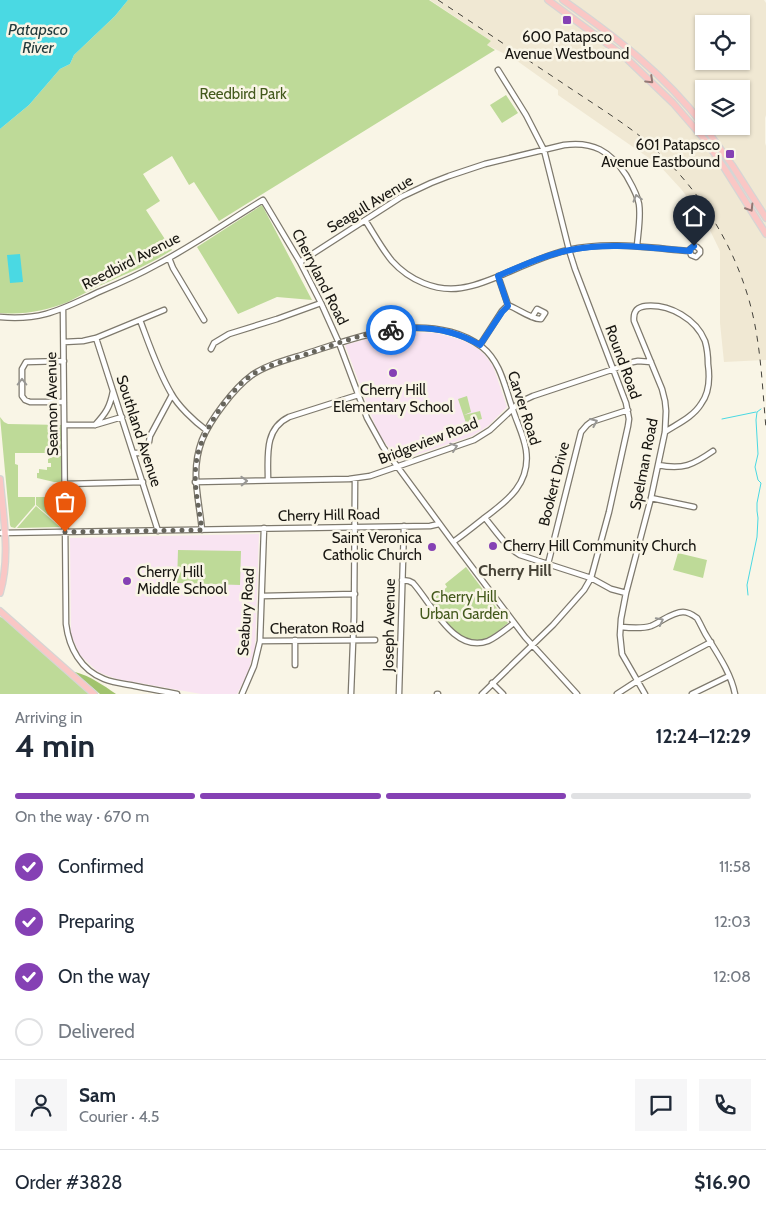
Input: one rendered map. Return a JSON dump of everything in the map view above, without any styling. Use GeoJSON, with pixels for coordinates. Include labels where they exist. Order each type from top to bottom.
{"type":"FeatureCollection","features":[{"type":"Feature","properties":{"kind":"main road"},"geometry":{"type":"LineString","coordinates":[[548,0],[625,57],[673,103],[725,169],[766,234]]}},
{"type":"Feature","properties":{"kind":"main road"},"geometry":{"type":"LineString","coordinates":[[563,0],[612,35],[648,65],[695,115]]}},
{"type":"Feature","properties":{"kind":"main road"},"geometry":{"type":"LineString","coordinates":[[710,135],[766,218]]}},
{"type":"Feature","properties":{"kind":"main road"},"geometry":{"type":"LineString","coordinates":[[0,479],[2,533],[6,563],[0,593]]}},
{"type":"Feature","properties":{"kind":"main road"},"geometry":{"type":"LineString","coordinates":[[0,611],[94,694]]}},
{"type":"Feature","properties":{"kind":"street","name":"Round Road"},"geometry":{"type":"LineString","coordinates":[[482,694],[553,625],[580,596],[591,578],[616,483],[628,426],[628,410],[569,250],[544,150],[526,115],[498,70]]}},
{"type":"Feature","properties":{"kind":"street"},"geometry":{"type":"LineString","coordinates":[[544,150],[564,145],[582,144],[600,150],[620,166],[637,195],[640,212],[637,246]]}},
{"type":"Feature","properties":{"kind":"street","name":"Seagull Avenue"},"geometry":{"type":"LineString","coordinates":[[300,262],[401,197],[449,176],[485,164],[544,150]]}},
{"type":"Feature","properties":{"kind":"street","name":"Reedbird Avenue"},"geometry":{"type":"LineString","coordinates":[[0,317],[38,316],[63,308],[169,258],[263,200]]}},
{"type":"Feature","properties":{"kind":"street","name":"Cherryland Road"},"geometry":{"type":"LineString","coordinates":[[263,200],[300,262],[321,303],[374,432],[396,467],[439,524]]}},
{"type":"Feature","properties":{"kind":"street"},"geometry":{"type":"LineString","coordinates":[[365,220],[392,261],[407,274],[423,283],[441,288],[460,289],[478,284],[536,260],[569,250],[604,246],[637,246],[690,251]]}},
{"type":"Feature","properties":{"kind":"street"},"geometry":{"type":"LineString","coordinates":[[169,258],[204,320]]}},
{"type":"Feature","properties":{"kind":"street"},"geometry":{"type":"LineString","coordinates":[[498,276],[508,306]]}},
{"type":"Feature","properties":{"kind":"street"},"geometry":{"type":"LineString","coordinates":[[211,349],[217,340],[229,334],[321,303]]}},
{"type":"Feature","properties":{"kind":"street"},"geometry":{"type":"LineString","coordinates":[[508,306],[517,308],[532,317]]}},
{"type":"Feature","properties":{"kind":"street"},"geometry":{"type":"LineString","coordinates":[[202,530],[195,482],[196,458],[206,430],[216,415],[236,389],[252,375],[270,366],[385,330],[410,327],[436,329],[456,334],[480,345],[508,306]]}},
{"type":"Feature","properties":{"kind":"street","name":"Spelman Road"},"geometry":{"type":"LineString","coordinates":[[645,694],[622,654],[620,626],[626,593],[651,498],[666,421],[665,401],[652,362],[634,321],[634,313],[637,308],[647,306],[669,309],[692,322],[705,343],[710,375],[708,391],[701,405],[690,416],[665,432]]}},
{"type":"Feature","properties":{"kind":"street","name":"Seamon Avenue"},"geometry":{"type":"LineString","coordinates":[[63,308],[66,624],[69,641],[77,657],[88,669],[108,681],[177,694]]}},
{"type":"Feature","properties":{"kind":"street"},"geometry":{"type":"LineString","coordinates":[[64,342],[96,338],[164,310]]}},
{"type":"Feature","properties":{"kind":"street"},"geometry":{"type":"LineString","coordinates":[[140,320],[164,381],[172,395],[186,412],[206,430]]}},
{"type":"Feature","properties":{"kind":"street","name":"Southland Avenue"},"geometry":{"type":"LineString","coordinates":[[96,338],[158,530]]}},
{"type":"Feature","properties":{"kind":"street","name":"Carver Road"},"geometry":{"type":"LineString","coordinates":[[453,542],[510,498],[516,491],[524,474],[526,464],[526,448],[501,374],[492,357],[480,345]]}},
{"type":"Feature","properties":{"kind":"street"},"geometry":{"type":"LineString","coordinates":[[64,361],[28,361],[24,363],[22,369],[22,396],[30,402],[64,402]]}},
{"type":"Feature","properties":{"kind":"street","name":"Bridgeview Road"},"geometry":{"type":"LineString","coordinates":[[195,482],[356,479],[370,476],[474,440],[490,430],[525,399],[633,362],[652,362]]}},
{"type":"Feature","properties":{"kind":"street"},"geometry":{"type":"LineString","coordinates":[[95,425],[109,407],[113,389]]}},
{"type":"Feature","properties":{"kind":"street"},"geometry":{"type":"LineString","coordinates":[[133,453],[139,453],[149,442],[150,436],[172,395]]}},
{"type":"Feature","properties":{"kind":"street"},"geometry":{"type":"LineString","coordinates":[[268,480],[269,447],[274,428],[289,417],[358,395]]}},
{"type":"Feature","properties":{"kind":"street","name":"Bookert Drive"},"geometry":{"type":"LineString","coordinates":[[548,564],[581,432],[591,422],[628,410]]}},
{"type":"Feature","properties":{"kind":"street"},"geometry":{"type":"LineString","coordinates":[[64,426],[95,425],[122,417]]}},
{"type":"Feature","properties":{"kind":"street"},"geometry":{"type":"LineString","coordinates":[[658,465],[674,468],[682,467],[698,461],[713,451]]}},
{"type":"Feature","properties":{"kind":"street"},"geometry":{"type":"LineString","coordinates":[[351,694],[355,594],[356,479]]}},
{"type":"Feature","properties":{"kind":"street"},"geometry":{"type":"LineString","coordinates":[[65,484],[143,482]]}},
{"type":"Feature","properties":{"kind":"street"},"geometry":{"type":"LineString","coordinates":[[651,498],[694,507]]}},
{"type":"Feature","properties":{"kind":"street"},"geometry":{"type":"LineString","coordinates":[[485,518],[503,541],[514,551],[591,578],[611,589],[626,593]]}},
{"type":"Feature","properties":{"kind":"street"},"geometry":{"type":"LineString","coordinates":[[439,524],[532,646],[577,694]]}},
{"type":"Feature","properties":{"kind":"street","name":"Cherry Hill Road"},"geometry":{"type":"LineString","coordinates":[[2,533],[430,526],[439,524]]}},
{"type":"Feature","properties":{"kind":"street","name":"Joseph Avenue"},"geometry":{"type":"LineString","coordinates":[[400,694],[404,526]]}},
{"type":"Feature","properties":{"kind":"street","name":"Seabury Road"},"geometry":{"type":"LineString","coordinates":[[242,694],[254,666],[260,641],[264,528]]}},
{"type":"Feature","properties":{"kind":"street"},"geometry":{"type":"LineString","coordinates":[[402,580],[413,582],[449,630],[462,640],[477,643],[487,641],[514,623]]}},
{"type":"Feature","properties":{"kind":"street"},"geometry":{"type":"LineString","coordinates":[[262,596],[355,594]]}},
{"type":"Feature","properties":{"kind":"street"},"geometry":{"type":"LineString","coordinates":[[620,626],[648,627],[675,614],[682,612],[690,614],[697,619],[711,642],[729,676],[735,694]]}},
{"type":"Feature","properties":{"kind":"street"},"geometry":{"type":"LineString","coordinates":[[295,640],[295,665]]}},
{"type":"Feature","properties":{"kind":"street","name":"Cheraton Road"},"geometry":{"type":"LineString","coordinates":[[260,641],[375,640]]}},
{"type":"Feature","properties":{"kind":"street"},"geometry":{"type":"LineString","coordinates":[[617,694],[637,681],[711,642]]}},
{"type":"Feature","properties":{"kind":"street"},"geometry":{"type":"LineString","coordinates":[[692,694],[729,676]]}},
{"type":"Feature","properties":{"kind":"street"},"geometry":{"type":"LineString","coordinates":[[492,683],[503,694]]}},
{"type":"Feature","properties":{"kind":"shaded area"},"geometry":{"type":"Polygon","coordinates":[[[430,0],[764,0],[766,3],[766,360],[724,362],[720,323],[720,251],[705,220],[681,189],[659,165],[558,95],[558,90],[513,58],[487,45],[491,41],[430,0]]]}},
{"type":"Feature","properties":{"kind":"shaded area","name":"Cherry Hill Elementary School"},"geometry":{"type":"Polygon","coordinates":[[[436,333],[464,341],[477,348],[493,366],[507,407],[488,426],[472,436],[398,461],[375,425],[345,345],[385,334],[436,333]]]}},
{"type":"Feature","properties":{"kind":"shaded area"},"geometry":{"type":"Polygon","coordinates":[[[259,534],[255,648],[247,675],[237,694],[201,694],[117,679],[97,671],[80,655],[71,635],[70,538],[259,534]]]}},
{"type":"Feature","properties":{"kind":"green space","name":"Reedbird Park"},"geometry":{"type":"Polygon","coordinates":[[[128,0],[429,0],[491,41],[487,45],[495,50],[219,221],[194,182],[189,185],[172,156],[143,174],[160,201],[146,210],[172,250],[68,302],[34,312],[0,313],[0,129],[29,105],[60,69],[70,64],[74,55],[115,16],[128,0]]]}},
{"type":"Feature","properties":{"kind":"green space"},"geometry":{"type":"Polygon","coordinates":[[[506,95],[518,113],[502,123],[490,105],[506,95]]]}},
{"type":"Feature","properties":{"kind":"green space"},"geometry":{"type":"Polygon","coordinates":[[[262,205],[312,300],[277,297],[238,314],[197,247],[262,205]]]}},
{"type":"Feature","properties":{"kind":"green space"},"geometry":{"type":"Polygon","coordinates":[[[467,396],[471,412],[464,415],[480,411],[482,419],[466,423],[458,399],[467,396]]]}},
{"type":"Feature","properties":{"kind":"green space"},"geometry":{"type":"Polygon","coordinates":[[[0,417],[8,424],[63,425],[62,453],[15,453],[15,464],[18,465],[18,497],[35,497],[35,505],[15,528],[10,525],[0,417]]]}},
{"type":"Feature","properties":{"kind":"green space"},"geometry":{"type":"Polygon","coordinates":[[[62,456],[62,482],[37,478],[39,469],[47,470],[47,467],[51,467],[48,459],[62,456]]]}},
{"type":"Feature","properties":{"kind":"green space"},"geometry":{"type":"Polygon","coordinates":[[[55,486],[61,486],[61,526],[36,505],[36,497],[48,497],[48,494],[50,494],[50,497],[53,498],[55,486]]]}},
{"type":"Feature","properties":{"kind":"green space"},"geometry":{"type":"Polygon","coordinates":[[[36,506],[60,527],[17,528],[36,506]]]}},
{"type":"Feature","properties":{"kind":"green space"},"geometry":{"type":"Polygon","coordinates":[[[178,550],[241,551],[240,585],[177,583],[178,550]]]}},
{"type":"Feature","properties":{"kind":"green space"},"geometry":{"type":"Polygon","coordinates":[[[678,553],[707,560],[703,578],[673,570],[678,553]]]}},
{"type":"Feature","properties":{"kind":"green space","name":"Cherry Hill Urban Garden"},"geometry":{"type":"Polygon","coordinates":[[[466,567],[508,623],[492,636],[479,640],[470,639],[454,631],[431,601],[447,587],[445,584],[466,567]]]}},
{"type":"Feature","properties":{"kind":"green space"},"geometry":{"type":"Polygon","coordinates":[[[0,617],[4,618],[90,694],[0,694],[0,617]]]}},
{"type":"Feature","properties":{"kind":"green space"},"geometry":{"type":"Polygon","coordinates":[[[75,672],[91,678],[116,694],[100,694],[75,672]]]}},
{"type":"Feature","properties":{"kind":"water","name":"Patapsco River"},"geometry":{"type":"Polygon","coordinates":[[[0,0],[128,0],[115,16],[74,55],[70,64],[60,69],[29,105],[0,129],[0,0]]]}},
{"type":"Feature","properties":{"kind":"water"},"geometry":{"type":"Polygon","coordinates":[[[20,254],[23,282],[10,283],[7,255],[20,254]]]}},
{"type":"Feature","properties":{"kind":"waterway"},"geometry":{"type":"LineString","coordinates":[[748,595],[747,585],[757,537],[757,503],[761,483],[758,480],[755,467],[758,454],[756,420],[757,412],[761,409]]}},
{"type":"Feature","properties":{"kind":"waterway"},"geometry":{"type":"LineString","coordinates":[[722,419],[756,412]]}},
{"type":"Feature","properties":{"kind":"railway"},"geometry":{"type":"LineString","coordinates":[[438,0],[636,133],[656,150],[690,187],[719,229],[731,252],[749,300],[759,348],[766,428]]}},
{"type":"Feature","properties":{"kind":"way so far"},"geometry":{"type":"LineString","coordinates":[[65,532],[202,530],[195,482],[196,458],[206,430],[236,389],[252,375],[270,366],[369,334],[391,330]]}},
{"type":"Feature","properties":{"kind":"place","name":"600 Patapsco Avenue Westbound"},"geometry":{"type":"Point","coordinates":[567,20]}},
{"type":"Feature","properties":{"kind":"place","name":"601 Patapsco Avenue Eastbound"},"geometry":{"type":"Point","coordinates":[730,154]}},
{"type":"Feature","properties":{"kind":"place","name":"Cherry Hill Elementary School"},"geometry":{"type":"Point","coordinates":[393,373]}},
{"type":"Feature","properties":{"kind":"place","name":"Cherry Hill Community Church"},"geometry":{"type":"Point","coordinates":[493,546]}},
{"type":"Feature","properties":{"kind":"place","name":"Saint Veronica Catholic Church"},"geometry":{"type":"Point","coordinates":[432,547]}},
{"type":"Feature","properties":{"kind":"place","name":"Cherry Hill Middle School"},"geometry":{"type":"Point","coordinates":[127,581]}},
{"type":"Feature","properties":{"kind":"district","name":"Cherry Hill"},"geometry":{"type":"Point","coordinates":[515,570]}},
{"type":"Feature","properties":{"kind":"route"},"geometry":{"type":"LineString","coordinates":[[391,330],[410,327],[436,329],[470,339],[480,345],[508,306],[498,276],[542,258],[569,250],[588,247],[637,246],[690,251],[694,246]]}}]}
